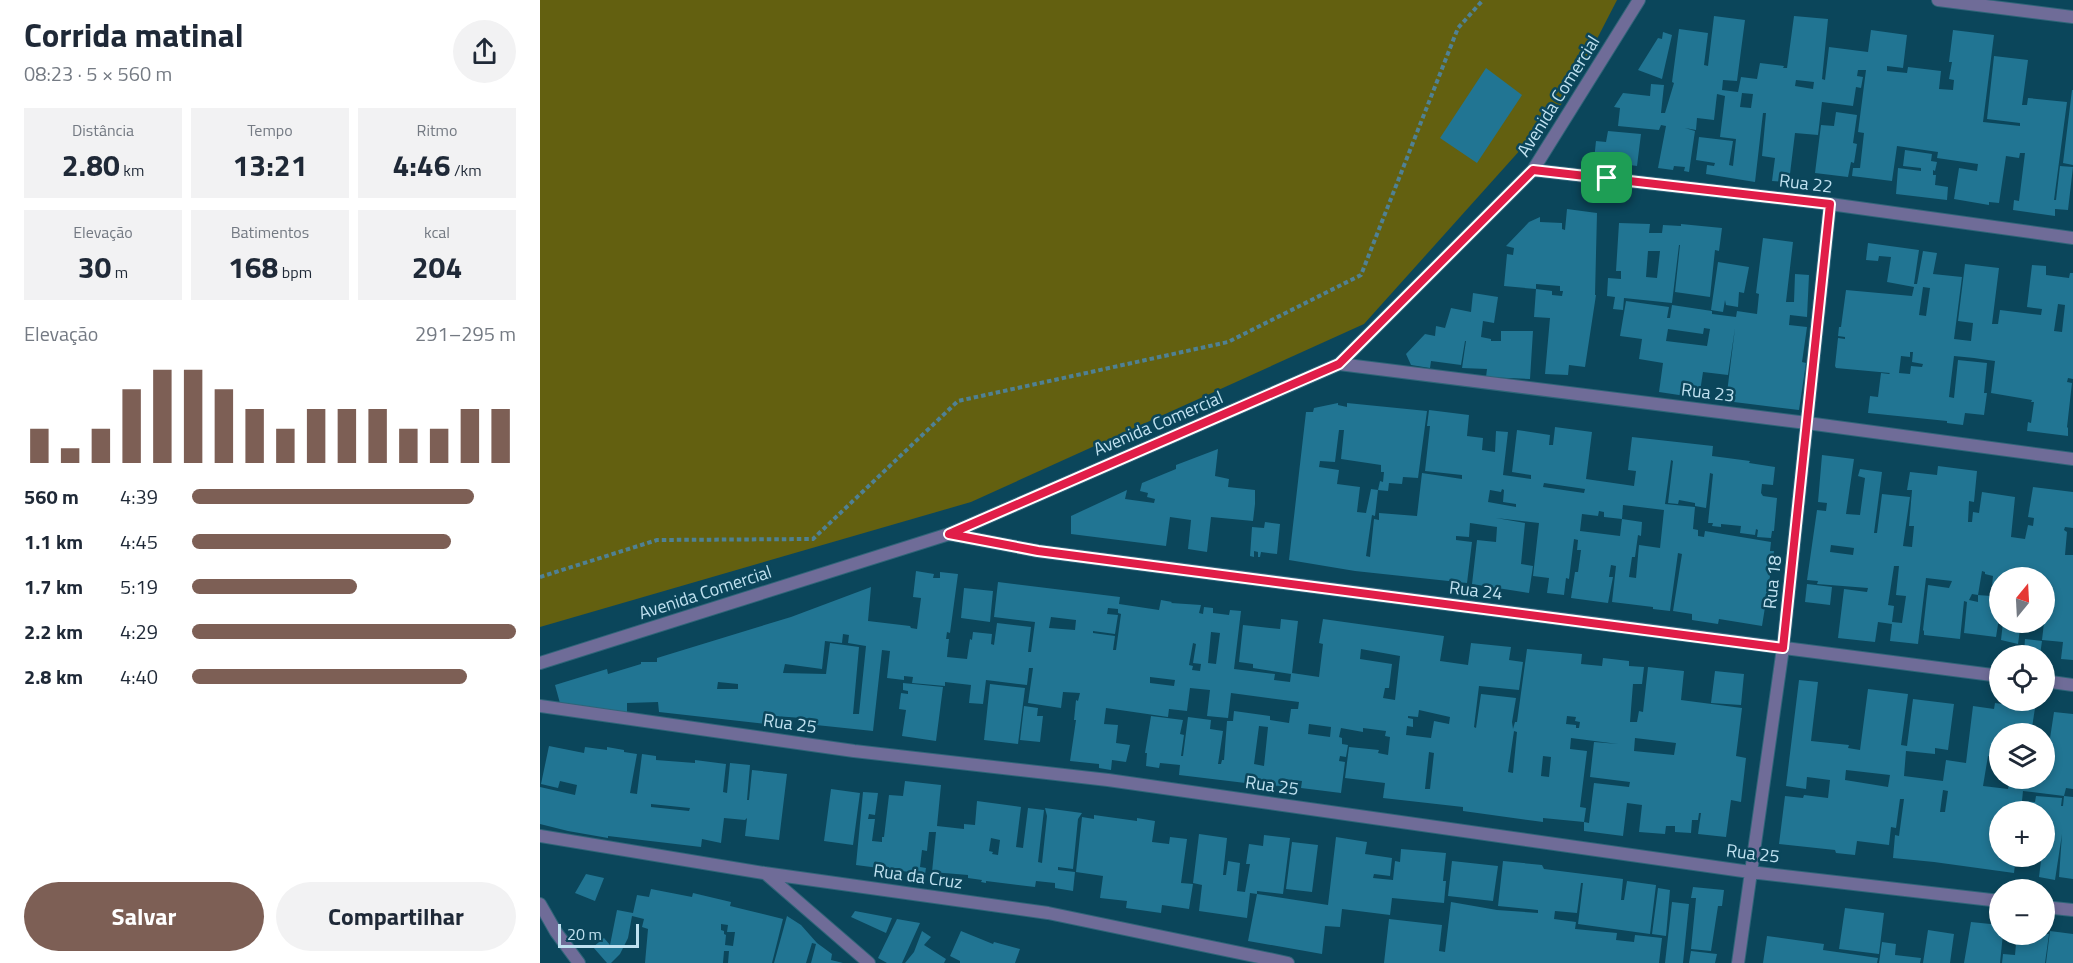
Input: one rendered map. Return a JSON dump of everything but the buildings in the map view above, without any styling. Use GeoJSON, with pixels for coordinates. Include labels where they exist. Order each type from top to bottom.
{"type":"FeatureCollection","features":[{"type":"Feature","properties":{"kind":"street","name":"Avenida Comercial"},"geometry":{"type":"LineString","coordinates":[[540,663],[949,534],[1339,364],[1533,170],[1639,0]]}},
{"type":"Feature","properties":{"kind":"street"},"geometry":{"type":"LineString","coordinates":[[1938,0],[2073,17]]}},
{"type":"Feature","properties":{"kind":"street","name":"Rua 22"},"geometry":{"type":"LineString","coordinates":[[1533,170],[1830,204],[2073,238]]}},
{"type":"Feature","properties":{"kind":"street","name":"Rua 18"},"geometry":{"type":"LineString","coordinates":[[1738,963],[1783,648],[1830,204]]}},
{"type":"Feature","properties":{"kind":"street","name":"Rua 23"},"geometry":{"type":"LineString","coordinates":[[1339,364],[2073,459]]}},
{"type":"Feature","properties":{"kind":"street","name":"Rua 24"},"geometry":{"type":"LineString","coordinates":[[949,534],[1038,551],[1989,675]]}},
{"type":"Feature","properties":{"kind":"street"},"geometry":{"type":"LineString","coordinates":[[2055,683],[2073,685]]}},
{"type":"Feature","properties":{"kind":"street","name":"Rua 25"},"geometry":{"type":"LineString","coordinates":[[540,706],[854,751],[1108,780],[1750,872],[1989,901]]}},
{"type":"Feature","properties":{"kind":"street","name":"Rua da Cruz"},"geometry":{"type":"LineString","coordinates":[[540,836],[764,873],[1048,913],[1288,963]]}},
{"type":"Feature","properties":{"kind":"street"},"geometry":{"type":"LineString","coordinates":[[764,873],[869,963]]}},
{"type":"Feature","properties":{"kind":"street"},"geometry":{"type":"LineString","coordinates":[[540,904],[556,932],[579,963]]}},
{"type":"Feature","properties":{"kind":"street"},"geometry":{"type":"LineString","coordinates":[[2055,908],[2073,910]]}},
{"type":"Feature","properties":{"kind":"path"},"geometry":{"type":"LineString","coordinates":[[540,577],[657,540],[813,539],[958,401],[1228,342],[1361,275],[1458,28],[1483,0]]}},
{"type":"Feature","properties":{"kind":"shaded area"},"geometry":{"type":"Polygon","coordinates":[[[540,0],[1617,0],[1566,99],[1364,324],[971,502],[540,627],[540,0]]]}},
{"type":"Feature","properties":{"kind":"route"},"geometry":{"type":"LineString","coordinates":[[1533,170],[1607,178],[1830,204],[1783,648],[1038,551],[949,534],[1339,364],[1533,170]]}}]}
